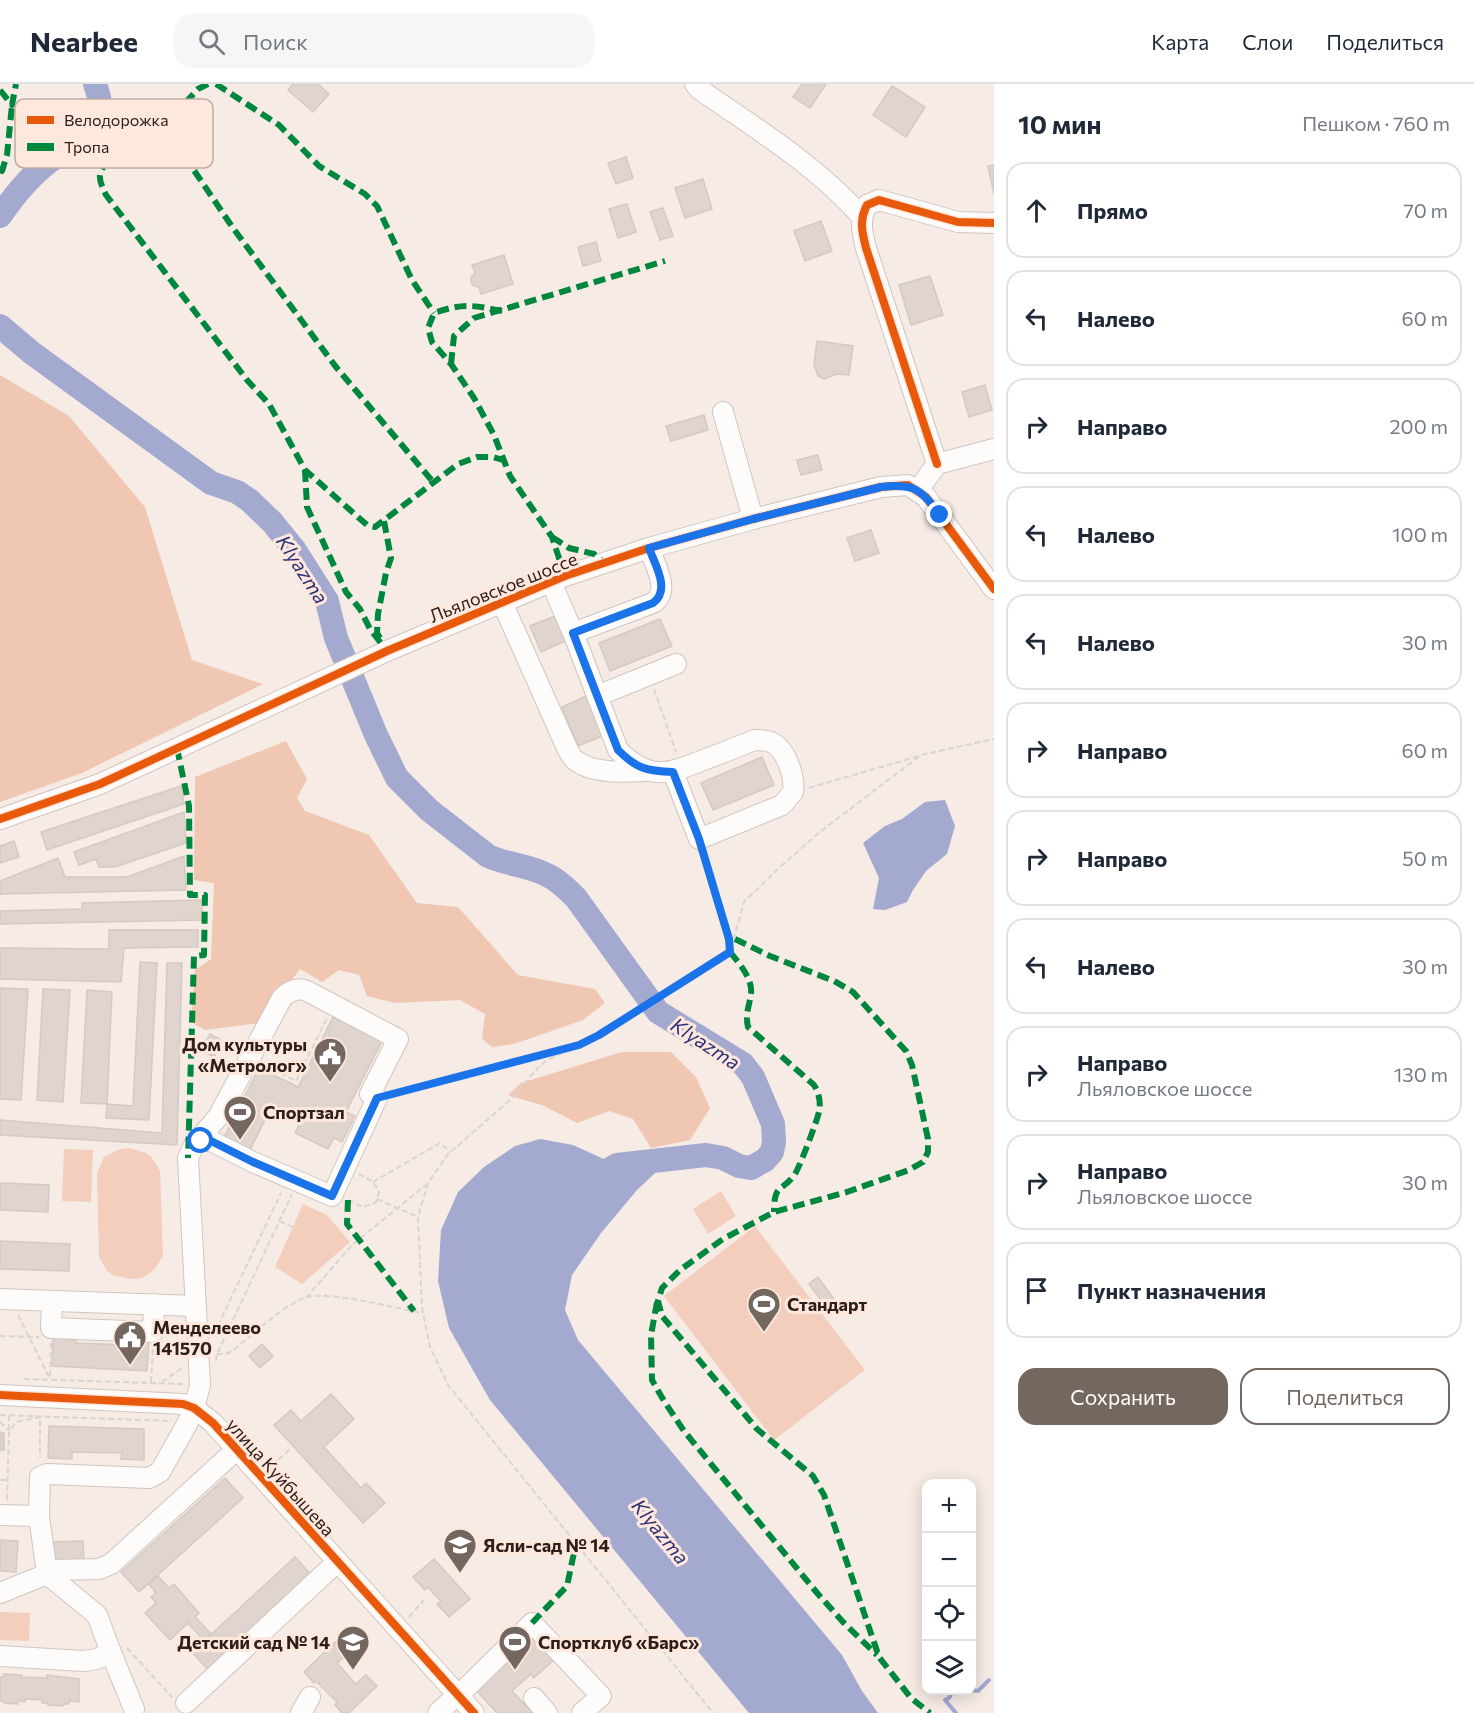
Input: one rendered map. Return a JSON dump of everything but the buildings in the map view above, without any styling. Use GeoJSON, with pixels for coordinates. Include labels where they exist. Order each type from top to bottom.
{"type":"FeatureCollection","features":[{"type":"Feature","properties":{"kind":"street"},"geometry":{"type":"LineString","coordinates":[[695,84],[804,163],[848,200],[861,216]]}},
{"type":"Feature","properties":{"kind":"street"},"geometry":{"type":"LineString","coordinates":[[937,464],[866,248],[861,216],[867,205],[879,200],[958,222],[994,223]]}},
{"type":"Feature","properties":{"kind":"street"},"geometry":{"type":"LineString","coordinates":[[723,412],[753,519]]}},
{"type":"Feature","properties":{"kind":"street"},"geometry":{"type":"LineString","coordinates":[[994,448],[937,464],[918,490],[927,497],[994,589]]}},
{"type":"Feature","properties":{"kind":"street","name":"Льяловское шоссе"},"geometry":{"type":"LineString","coordinates":[[0,819],[100,784],[387,651],[550,582],[649,548],[881,487],[908,485],[918,490]]}},
{"type":"Feature","properties":{"kind":"street"},"geometry":{"type":"LineString","coordinates":[[573,633],[659,599],[661,580],[649,548]]}},
{"type":"Feature","properties":{"kind":"street"},"geometry":{"type":"LineString","coordinates":[[550,582],[573,633],[618,750],[630,763],[647,771]]}},
{"type":"Feature","properties":{"kind":"street"},"geometry":{"type":"LineString","coordinates":[[502,602],[567,748],[575,760],[589,767],[611,772],[677,771],[754,740],[767,740],[777,745],[783,754],[793,777],[794,792],[782,805],[699,839],[677,771]]}},
{"type":"Feature","properties":{"kind":"street"},"geometry":{"type":"LineString","coordinates":[[597,696],[676,664]]}},
{"type":"Feature","properties":{"kind":"street"},"geometry":{"type":"LineString","coordinates":[[134,1709],[119,1649],[97,1615],[47,1574],[39,1516],[39,1482],[47,1474],[149,1478],[155,1476],[160,1472],[190,1416],[210,1359],[195,1306],[188,1158],[194,1145],[218,1117],[282,998],[287,993],[301,989],[398,1038],[370,1094],[377,1098],[332,1196],[211,1141],[201,1141],[194,1145]]}},
{"type":"Feature","properties":{"kind":"street"},"geometry":{"type":"LineString","coordinates":[[5,1299],[195,1306]]}},
{"type":"Feature","properties":{"kind":"street"},"geometry":{"type":"LineString","coordinates":[[52,1301],[51,1333],[153,1332],[154,1304]]}},
{"type":"Feature","properties":{"kind":"street","name":"улица Куйбышева"},"geometry":{"type":"LineString","coordinates":[[0,1395],[183,1404],[190,1416],[213,1423],[337,1562],[460,1692],[474,1713]]}},
{"type":"Feature","properties":{"kind":"street"},"geometry":{"type":"LineString","coordinates":[[0,1593],[53,1570],[99,1569],[111,1564],[236,1450]]}},
{"type":"Feature","properties":{"kind":"street"},"geometry":{"type":"LineString","coordinates":[[3,1515],[39,1516]]}},
{"type":"Feature","properties":{"kind":"street"},"geometry":{"type":"LineString","coordinates":[[179,1701],[337,1562]]}},
{"type":"Feature","properties":{"kind":"street"},"geometry":{"type":"LineString","coordinates":[[438,1713],[532,1623],[601,1696],[582,1713]]}},
{"type":"Feature","properties":{"kind":"street"},"geometry":{"type":"LineString","coordinates":[[0,1656],[96,1660],[119,1649]]}},
{"type":"Feature","properties":{"kind":"street"},"geometry":{"type":"LineString","coordinates":[[534,1698],[547,1713]]}},
{"type":"Feature","properties":{"kind":"path"},"geometry":{"type":"LineString","coordinates":[[649,675],[677,771]]}},
{"type":"Feature","properties":{"kind":"path"},"geometry":{"type":"LineString","coordinates":[[794,792],[921,755],[994,739]]}},
{"type":"Feature","properties":{"kind":"path"},"geometry":{"type":"LineString","coordinates":[[306,1298],[352,1245],[428,1183],[450,1152],[509,1101],[542,1065],[599,1035],[730,952],[744,902],[821,831],[921,755]]}},
{"type":"Feature","properties":{"kind":"path"},"geometry":{"type":"LineString","coordinates":[[699,839],[729,939],[730,952]]}},
{"type":"Feature","properties":{"kind":"path"},"geometry":{"type":"LineString","coordinates":[[250,1058],[296,1081],[334,1005]]}},
{"type":"Feature","properties":{"kind":"path"},"geometry":{"type":"LineString","coordinates":[[377,1098],[579,1045]]}},
{"type":"Feature","properties":{"kind":"path"},"geometry":{"type":"LineString","coordinates":[[373,1182],[440,1143],[450,1152]]}},
{"type":"Feature","properties":{"kind":"path"},"geometry":{"type":"LineString","coordinates":[[333,1193],[363,1206],[372,1204],[377,1198],[379,1193],[370,1179],[345,1168]]}},
{"type":"Feature","properties":{"kind":"path"},"geometry":{"type":"LineString","coordinates":[[210,1359],[279,1221],[293,1179]]}},
{"type":"Feature","properties":{"kind":"path"},"geometry":{"type":"LineString","coordinates":[[213,1336],[293,1179]]}},
{"type":"Feature","properties":{"kind":"path"},"geometry":{"type":"LineString","coordinates":[[428,1183],[418,1217],[423,1313],[430,1347],[448,1385],[713,1713]]}},
{"type":"Feature","properties":{"kind":"path"},"geometry":{"type":"LineString","coordinates":[[377,1198],[418,1217]]}},
{"type":"Feature","properties":{"kind":"path"},"geometry":{"type":"LineString","coordinates":[[279,1221],[292,1227]]}},
{"type":"Feature","properties":{"kind":"path"},"geometry":{"type":"LineString","coordinates":[[162,1382],[232,1351],[288,1307],[306,1298],[324,1295],[423,1313]]}},
{"type":"Feature","properties":{"kind":"path"},"geometry":{"type":"LineString","coordinates":[[5,1299],[50,1379]]}},
{"type":"Feature","properties":{"kind":"path"},"geometry":{"type":"LineString","coordinates":[[151,1382],[153,1332]]}},
{"type":"Feature","properties":{"kind":"path"},"geometry":{"type":"LineString","coordinates":[[0,1336],[28,1337],[51,1333],[50,1379]]}},
{"type":"Feature","properties":{"kind":"path"},"geometry":{"type":"LineString","coordinates":[[20,1378],[200,1385]]}},
{"type":"Feature","properties":{"kind":"path"},"geometry":{"type":"LineString","coordinates":[[0,1415],[180,1422],[190,1416]]}},
{"type":"Feature","properties":{"kind":"path"},"geometry":{"type":"LineString","coordinates":[[3,1515],[8,1480],[9,1415]]}},
{"type":"Feature","properties":{"kind":"path"},"geometry":{"type":"LineString","coordinates":[[9,1433],[16,1422],[40,1417]]}},
{"type":"Feature","properties":{"kind":"path"},"geometry":{"type":"LineString","coordinates":[[39,1482],[40,1417]]}},
{"type":"Feature","properties":{"kind":"path"},"geometry":{"type":"LineString","coordinates":[[0,1422],[9,1433]]}},
{"type":"Feature","properties":{"kind":"path"},"geometry":{"type":"LineString","coordinates":[[0,1480],[8,1480]]}},
{"type":"Feature","properties":{"kind":"path"},"geometry":{"type":"LineString","coordinates":[[119,1649],[179,1701]]}},
{"type":"Feature","properties":{"kind":"shaded area"},"geometry":{"type":"Polygon","coordinates":[[[0,375],[69,416],[145,507],[192,660],[263,684],[82,773],[0,802],[0,375]]]}},
{"type":"Feature","properties":{"kind":"shaded area"},"geometry":{"type":"Polygon","coordinates":[[[286,741],[307,779],[297,798],[305,811],[369,835],[417,903],[458,907],[518,975],[595,989],[605,1003],[583,1020],[514,1044],[492,1047],[482,1039],[485,1014],[460,1000],[395,1003],[367,996],[359,975],[339,970],[322,982],[300,969],[259,1023],[205,1030],[191,1022],[195,970],[211,959],[214,883],[194,880],[195,777],[286,741]]]}},
{"type":"Feature","properties":{"kind":"shaded area"},"geometry":{"type":"Polygon","coordinates":[[[622,1052],[671,1052],[696,1077],[710,1108],[690,1140],[651,1148],[633,1119],[609,1111],[577,1123],[544,1106],[508,1095],[521,1083],[622,1052]]]}},
{"type":"Feature","properties":{"kind":"shaded area"},"geometry":{"type":"Polygon","coordinates":[[[129,1148],[146,1153],[160,1171],[163,1256],[154,1270],[142,1278],[132,1279],[115,1276],[107,1271],[99,1257],[97,1173],[104,1157],[120,1149],[129,1148]]]}},
{"type":"Feature","properties":{"kind":"shaded area"},"geometry":{"type":"Polygon","coordinates":[[[64,1149],[93,1150],[91,1202],[62,1201],[64,1149]]]}},
{"type":"Feature","properties":{"kind":"shaded area"},"geometry":{"type":"Polygon","coordinates":[[[721,1191],[736,1216],[708,1234],[693,1209],[721,1191]]]}},
{"type":"Feature","properties":{"kind":"shaded area"},"geometry":{"type":"Polygon","coordinates":[[[303,1204],[327,1215],[350,1242],[302,1284],[275,1267],[303,1204]]]}},
{"type":"Feature","properties":{"kind":"shaded area","name":"Стандарт"},"geometry":{"type":"Polygon","coordinates":[[[755,1226],[865,1370],[774,1440],[664,1296],[755,1226]]]}},
{"type":"Feature","properties":{"kind":"shaded area"},"geometry":{"type":"Polygon","coordinates":[[[0,1612],[30,1613],[29,1641],[0,1640],[0,1612]]]}},
{"type":"Feature","properties":{"kind":"water"},"geometry":{"type":"Polygon","coordinates":[[[945,800],[955,826],[947,854],[926,871],[907,902],[885,910],[873,909],[879,878],[863,843],[885,826],[902,819],[925,802],[945,800]]]}},
{"type":"Feature","properties":{"kind":"water"},"geometry":{"type":"Polygon","coordinates":[[[540,1139],[573,1145],[617,1165],[669,1160],[637,1190],[601,1233],[572,1275],[565,1310],[578,1340],[842,1655],[862,1691],[878,1713],[749,1713],[490,1400],[449,1328],[438,1281],[441,1230],[458,1192],[484,1167],[515,1146],[540,1139]]]}},
{"type":"Feature","properties":{"kind":"waterway","name":"Klyazma"},"geometry":{"type":"LineString","coordinates":[[95,84],[99,99]]}},
{"type":"Feature","properties":{"kind":"waterway","name":"Klyazma"},"geometry":{"type":"LineString","coordinates":[[0,216],[42,168]]}},
{"type":"Feature","properties":{"kind":"waterway","name":"Klyazma"},"geometry":{"type":"LineString","coordinates":[[0,326],[32,353],[211,483],[237,492],[249,500],[272,522],[294,549],[327,601],[336,638],[376,735],[397,778],[429,810],[488,856],[540,872],[562,885],[576,898],[658,1012],[743,1064],[753,1077],[773,1124],[772,1152],[765,1160],[751,1168],[739,1166],[723,1158],[706,1155],[617,1165],[592,1179]]}},
{"type":"Feature","properties":{"kind":"waterway"},"geometry":{"type":"LineString","coordinates":[[976,1691],[989,1680]]}},
{"type":"Feature","properties":{"kind":"waterway"},"geometry":{"type":"LineString","coordinates":[[950,1695],[945,1700],[956,1713]]}},
{"type":"Feature","properties":{"kind":"marked path"},"geometry":{"type":"LineString","coordinates":[[0,90],[12,105],[16,84]]}},
{"type":"Feature","properties":{"kind":"marked path"},"geometry":{"type":"LineString","coordinates":[[189,99],[198,89],[208,84]]}},
{"type":"Feature","properties":{"kind":"marked path"},"geometry":{"type":"LineString","coordinates":[[216,84],[279,125],[319,166],[365,194],[377,206],[412,280],[434,313]]}},
{"type":"Feature","properties":{"kind":"marked path"},"geometry":{"type":"LineString","coordinates":[[0,170],[2,171],[7,155],[12,105]]}},
{"type":"Feature","properties":{"kind":"marked path"},"geometry":{"type":"LineString","coordinates":[[103,168],[100,181],[106,195],[247,380],[269,404],[305,470],[367,525],[375,527],[458,464],[477,457],[493,457],[503,460]]}},
{"type":"Feature","properties":{"kind":"marked path"},"geometry":{"type":"LineString","coordinates":[[192,168],[233,228],[336,367],[434,483]]}},
{"type":"Feature","properties":{"kind":"marked path"},"geometry":{"type":"LineString","coordinates":[[451,364],[454,336],[474,318],[665,261]]}},
{"type":"Feature","properties":{"kind":"marked path"},"geometry":{"type":"LineString","coordinates":[[502,311],[461,306],[434,313],[428,328],[432,342],[451,364],[474,398],[494,435],[510,476],[552,537],[565,576]]}},
{"type":"Feature","properties":{"kind":"marked path"},"geometry":{"type":"LineString","coordinates":[[305,470],[307,507],[346,592],[387,651]]}},
{"type":"Feature","properties":{"kind":"marked path"},"geometry":{"type":"LineString","coordinates":[[380,638],[377,633],[378,614],[391,558],[384,521]]}},
{"type":"Feature","properties":{"kind":"marked path"},"geometry":{"type":"LineString","coordinates":[[552,537],[569,548],[594,554],[605,563]]}},
{"type":"Feature","properties":{"kind":"marked path"},"geometry":{"type":"LineString","coordinates":[[177,748],[189,806],[190,895],[205,895],[204,955],[194,956],[188,1158]]}},
{"type":"Feature","properties":{"kind":"marked path"},"geometry":{"type":"LineString","coordinates":[[735,939],[770,956],[834,981],[853,992],[906,1051],[912,1065],[928,1139],[928,1152],[923,1162],[909,1170],[847,1192],[774,1212],[723,1239],[680,1270],[662,1288],[658,1301],[662,1316],[757,1429],[813,1476],[824,1495],[879,1657],[911,1698],[930,1713]]}},
{"type":"Feature","properties":{"kind":"marked path"},"geometry":{"type":"LineString","coordinates":[[730,952],[750,983],[748,1027],[814,1085],[819,1098],[819,1112],[804,1153],[795,1174],[777,1192],[774,1212]]}},
{"type":"Feature","properties":{"kind":"marked path"},"geometry":{"type":"LineString","coordinates":[[348,1200],[347,1224],[414,1311]]}},
{"type":"Feature","properties":{"kind":"marked path"},"geometry":{"type":"LineString","coordinates":[[657,1302],[651,1335],[652,1380],[664,1401],[684,1431],[818,1594],[877,1655]]}},
{"type":"Feature","properties":{"kind":"marked path"},"geometry":{"type":"LineString","coordinates":[[532,1623],[567,1586],[576,1543]]}},
{"type":"Feature","properties":{"kind":"cycle path"},"geometry":{"type":"LineString","coordinates":[[937,464],[866,248],[862,231],[863,216],[867,205],[879,200],[958,222],[994,223]]}},
{"type":"Feature","properties":{"kind":"cycle path"},"geometry":{"type":"LineString","coordinates":[[0,819],[100,784],[387,651],[565,576],[649,548],[881,487],[908,485],[926,497],[994,589]]}},
{"type":"Feature","properties":{"kind":"cycle path"},"geometry":{"type":"LineString","coordinates":[[0,1395],[183,1404],[194,1408],[213,1423],[474,1713]]}},
{"type":"Feature","properties":{"kind":"place","name":"Дом культуры «Метролог»"},"geometry":{"type":"Point","coordinates":[330,1083]}},
{"type":"Feature","properties":{"kind":"place","name":"Спортзал"},"geometry":{"type":"Point","coordinates":[240,1141]}},
{"type":"Feature","properties":{"kind":"place","name":"Стандарт"},"geometry":{"type":"Point","coordinates":[764,1333]}},
{"type":"Feature","properties":{"kind":"place","name":"Менделеево 141570"},"geometry":{"type":"Point","coordinates":[130,1366]}},
{"type":"Feature","properties":{"kind":"place","name":"Ясли-сад № 14"},"geometry":{"type":"Point","coordinates":[460,1574]}},
{"type":"Feature","properties":{"kind":"place","name":"Детский сад № 14"},"geometry":{"type":"Point","coordinates":[353,1671]}},
{"type":"Feature","properties":{"kind":"place","name":"Спортклуб «Барс»"},"geometry":{"type":"Point","coordinates":[515,1671]}},
{"type":"Feature","properties":{"kind":"route"},"geometry":{"type":"LineString","coordinates":[[201,1141],[211,1141],[332,1196],[377,1098],[579,1045],[599,1035],[730,952],[729,939],[699,839],[673,772],[647,771],[630,763],[618,750],[573,633],[659,599],[661,580],[649,548],[753,519],[895,485],[908,485],[918,490],[927,497],[940,515]]}}]}
